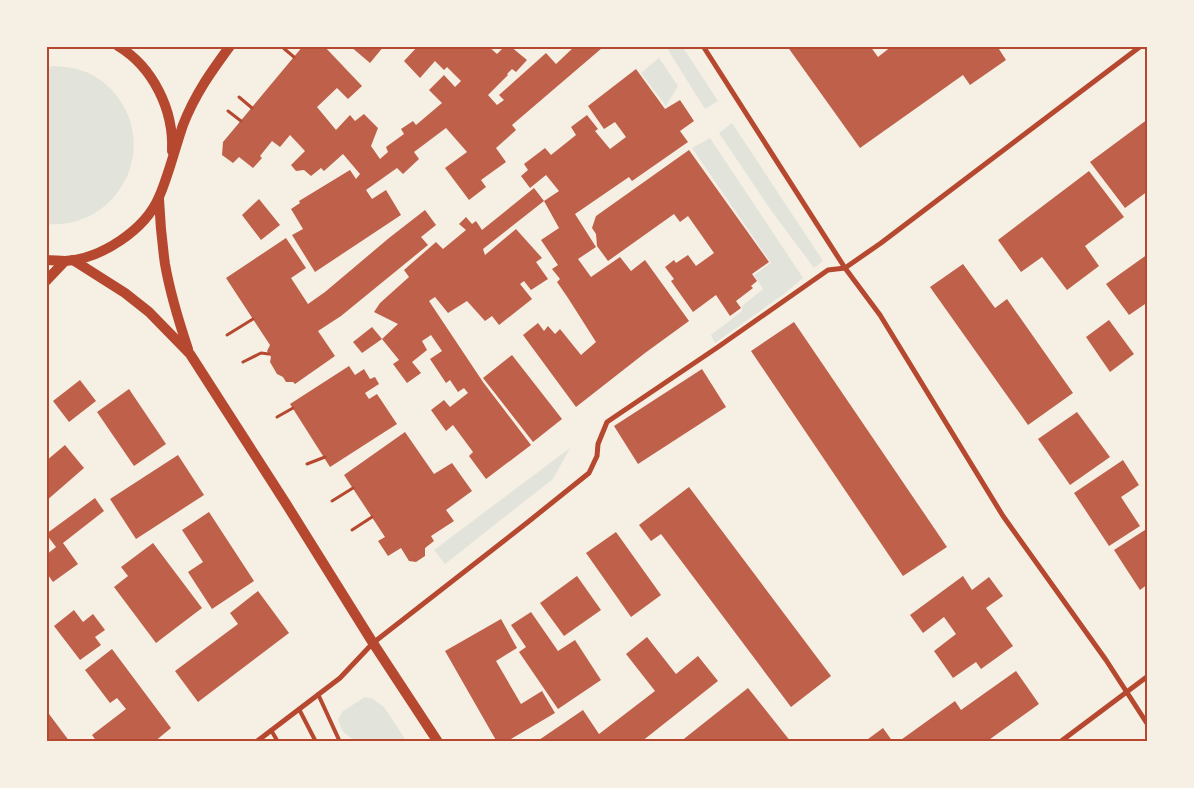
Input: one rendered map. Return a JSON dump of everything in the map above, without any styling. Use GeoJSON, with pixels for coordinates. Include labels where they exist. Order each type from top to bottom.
{"type":"FeatureCollection","features":[{"type":"Feature","properties":{"kind":"main road"},"geometry":{"type":"LineString","coordinates":[[118,46],[138,62],[152,79],[163,98],[170,120],[171,164]]}},
{"type":"Feature","properties":{"kind":"main road"},"geometry":{"type":"LineString","coordinates":[[46,260],[69,260],[99,253],[123,240],[144,222],[159,199],[193,102],[208,75],[230,46]]}},
{"type":"Feature","properties":{"kind":"main road"},"geometry":{"type":"LineString","coordinates":[[159,199],[165,264],[172,297],[190,354]]}},
{"type":"Feature","properties":{"kind":"main road"},"geometry":{"type":"LineString","coordinates":[[46,281],[69,260]]}},
{"type":"Feature","properties":{"kind":"main road"},"geometry":{"type":"LineString","coordinates":[[69,260],[125,293],[149,312],[190,354],[438,742]]}},
{"type":"Feature","properties":{"kind":"street"},"geometry":{"type":"LineString","coordinates":[[703,46],[845,268],[880,315],[1003,516],[1106,660],[1148,725]]}},
{"type":"Feature","properties":{"kind":"street"},"geometry":{"type":"LineString","coordinates":[[256,742],[340,678],[373,643],[589,473],[597,456],[598,444],[607,422],[828,270],[845,268],[881,243],[1141,46]]}},
{"type":"Feature","properties":{"kind":"street"},"geometry":{"type":"LineString","coordinates":[[1060,742],[1148,676]]}},
{"type":"Feature","properties":{"kind":"lane"},"geometry":{"type":"LineString","coordinates":[[318,694],[340,742]]}},
{"type":"Feature","properties":{"kind":"lane"},"geometry":{"type":"LineString","coordinates":[[298,709],[316,742]]}},
{"type":"Feature","properties":{"kind":"lane"},"geometry":{"type":"LineString","coordinates":[[271,730],[278,742]]}},
{"type":"Feature","properties":{"kind":"path"},"geometry":{"type":"LineString","coordinates":[[281,46],[294,57]]}},
{"type":"Feature","properties":{"kind":"path"},"geometry":{"type":"LineString","coordinates":[[239,97],[252,108]]}},
{"type":"Feature","properties":{"kind":"path"},"geometry":{"type":"LineString","coordinates":[[228,111],[240,121]]}},
{"type":"Feature","properties":{"kind":"path"},"geometry":{"type":"LineString","coordinates":[[227,335],[253,319]]}},
{"type":"Feature","properties":{"kind":"path"},"geometry":{"type":"LineString","coordinates":[[243,362],[260,353],[269,354]]}},
{"type":"Feature","properties":{"kind":"path"},"geometry":{"type":"LineString","coordinates":[[277,417],[293,408]]}},
{"type":"Feature","properties":{"kind":"path"},"geometry":{"type":"LineString","coordinates":[[307,464],[324,458]]}},
{"type":"Feature","properties":{"kind":"path"},"geometry":{"type":"LineString","coordinates":[[332,501],[353,488]]}},
{"type":"Feature","properties":{"kind":"path"},"geometry":{"type":"LineString","coordinates":[[352,530],[372,517]]}},
{"type":"Feature","properties":{"kind":"shaded area"},"geometry":{"type":"Polygon","coordinates":[[[672,46],[682,46],[718,101],[705,109],[668,50],[672,46]]]}},
{"type":"Feature","properties":{"kind":"shaded area"},"geometry":{"type":"Polygon","coordinates":[[[659,58],[678,86],[666,106],[641,73],[659,58]]]}},
{"type":"Feature","properties":{"kind":"shaded area"},"geometry":{"type":"Polygon","coordinates":[[[55,66],[82,71],[106,84],[116,95],[129,117],[134,139],[132,162],[124,182],[111,200],[93,214],[71,222],[46,224],[46,67],[55,66]]]}},
{"type":"Feature","properties":{"kind":"shaded area"},"geometry":{"type":"Polygon","coordinates":[[[732,123],[823,261],[814,268],[770,209],[719,133],[732,123]]]}},
{"type":"Feature","properties":{"kind":"shaded area"},"geometry":{"type":"Polygon","coordinates":[[[710,138],[803,278],[784,294],[715,343],[711,335],[742,311],[742,306],[763,289],[754,275],[771,263],[692,148],[710,138]]]}},
{"type":"Feature","properties":{"kind":"shaded area"},"geometry":{"type":"Polygon","coordinates":[[[570,448],[553,479],[445,564],[434,550],[570,448]]]}},
{"type":"Feature","properties":{"kind":"shaded area"},"geometry":{"type":"Polygon","coordinates":[[[365,697],[373,699],[384,707],[407,742],[357,742],[343,732],[338,720],[343,711],[365,697]]]}},
{"type":"Feature","properties":{"kind":"building"},"geometry":{"type":"Polygon","coordinates":[[[303,46],[324,46],[362,86],[348,99],[337,88],[317,107],[336,130],[350,115],[355,121],[364,114],[378,128],[371,146],[380,159],[388,152],[386,147],[404,134],[401,129],[413,121],[416,125],[442,103],[429,90],[444,75],[455,87],[461,81],[447,67],[444,70],[435,61],[420,78],[404,61],[416,46],[479,46],[481,49],[484,46],[488,46],[497,54],[505,46],[510,46],[527,60],[516,72],[512,69],[488,95],[497,105],[504,100],[499,95],[546,53],[556,64],[575,46],[600,46],[602,48],[512,125],[516,130],[496,148],[506,162],[481,180],[486,187],[469,200],[445,168],[467,152],[446,128],[414,152],[419,159],[403,174],[397,168],[366,190],[372,199],[386,190],[401,215],[315,272],[292,235],[303,229],[291,209],[300,203],[299,201],[350,170],[356,179],[360,174],[343,154],[324,171],[321,168],[311,176],[304,170],[296,171],[291,165],[305,151],[290,135],[280,147],[272,141],[260,156],[262,158],[253,168],[239,157],[233,163],[222,155],[223,142],[303,46]]]}},
{"type":"Feature","properties":{"kind":"building"},"geometry":{"type":"Polygon","coordinates":[[[350,46],[384,46],[370,63],[350,46]]]}},
{"type":"Feature","properties":{"kind":"building"},"geometry":{"type":"Polygon","coordinates":[[[787,46],[870,46],[878,57],[892,46],[997,46],[1006,60],[970,85],[963,75],[860,148],[787,46]]]}},
{"type":"Feature","properties":{"kind":"building"},"geometry":{"type":"Polygon","coordinates":[[[636,69],[665,109],[680,100],[694,121],[680,131],[688,142],[632,181],[629,177],[575,214],[596,247],[578,259],[591,277],[620,257],[631,271],[645,260],[689,321],[576,407],[523,335],[538,323],[544,331],[548,326],[555,334],[560,329],[581,355],[596,342],[557,282],[560,279],[552,269],[558,265],[541,240],[559,228],[544,201],[559,191],[546,175],[530,188],[521,176],[528,170],[524,164],[545,148],[551,155],[576,135],[571,127],[587,115],[598,129],[595,131],[610,149],[626,137],[615,122],[604,129],[588,106],[636,69]]]}},
{"type":"Feature","properties":{"kind":"building"},"geometry":{"type":"Polygon","coordinates":[[[1148,119],[1148,191],[1125,208],[1090,162],[1148,119]]]}},
{"type":"Feature","properties":{"kind":"building"},"geometry":{"type":"Polygon","coordinates":[[[689,150],[769,262],[752,274],[757,281],[751,286],[753,288],[736,301],[741,308],[730,316],[716,295],[693,312],[671,281],[674,279],[665,267],[674,260],[676,263],[688,255],[696,266],[714,253],[688,216],[680,222],[674,214],[608,261],[597,246],[596,234],[592,228],[596,216],[689,150]]]}},
{"type":"Feature","properties":{"kind":"building"},"geometry":{"type":"Polygon","coordinates":[[[1089,171],[1124,217],[1085,246],[1099,266],[1067,290],[1042,257],[1021,272],[998,240],[1089,171]]]}},
{"type":"Feature","properties":{"kind":"building"},"geometry":{"type":"Polygon","coordinates":[[[534,188],[544,201],[483,249],[485,255],[516,229],[542,258],[536,262],[548,279],[531,290],[524,281],[520,284],[532,299],[499,325],[492,316],[485,321],[467,301],[448,313],[435,297],[429,301],[483,382],[531,445],[486,479],[469,456],[473,452],[453,425],[446,431],[431,410],[444,400],[450,407],[468,393],[464,388],[458,392],[450,380],[446,383],[430,359],[442,351],[431,335],[422,341],[427,350],[412,362],[421,373],[407,383],[393,364],[399,360],[382,339],[398,324],[374,312],[380,303],[409,277],[404,270],[436,242],[443,249],[466,230],[459,224],[466,217],[472,224],[476,221],[482,230],[534,188]]]}},
{"type":"Feature","properties":{"kind":"building"},"geometry":{"type":"Polygon","coordinates":[[[259,199],[280,225],[261,240],[242,215],[259,199]]]}},
{"type":"Feature","properties":{"kind":"building"},"geometry":{"type":"Polygon","coordinates":[[[425,210],[436,225],[421,237],[428,245],[341,316],[318,331],[335,356],[295,384],[293,382],[286,382],[283,377],[277,374],[270,362],[271,357],[267,351],[270,345],[226,278],[286,238],[306,268],[291,278],[308,304],[425,210]]]}},
{"type":"Feature","properties":{"kind":"building"},"geometry":{"type":"Polygon","coordinates":[[[1148,254],[1148,302],[1129,315],[1106,284],[1148,254]]]}},
{"type":"Feature","properties":{"kind":"building"},"geometry":{"type":"Polygon","coordinates":[[[963,264],[995,308],[1007,299],[1073,393],[1028,425],[930,287],[963,264]]]}},
{"type":"Feature","properties":{"kind":"building"},"geometry":{"type":"Polygon","coordinates":[[[1109,320],[1134,354],[1110,372],[1086,337],[1109,320]]]}},
{"type":"Feature","properties":{"kind":"building"},"geometry":{"type":"Polygon","coordinates":[[[794,322],[947,547],[903,576],[751,351],[794,322]]]}},
{"type":"Feature","properties":{"kind":"building"},"geometry":{"type":"Polygon","coordinates":[[[372,327],[382,339],[362,353],[353,342],[372,327]]]}},
{"type":"Feature","properties":{"kind":"building"},"geometry":{"type":"Polygon","coordinates":[[[512,355],[562,419],[533,442],[483,378],[512,355]]]}},
{"type":"Feature","properties":{"kind":"building"},"geometry":{"type":"Polygon","coordinates":[[[349,366],[355,375],[364,369],[370,379],[375,377],[379,384],[365,393],[369,399],[377,394],[397,424],[330,467],[290,404],[349,366]]]}},
{"type":"Feature","properties":{"kind":"building"},"geometry":{"type":"Polygon","coordinates":[[[702,369],[726,407],[638,464],[614,426],[702,369]]]}},
{"type":"Feature","properties":{"kind":"building"},"geometry":{"type":"Polygon","coordinates":[[[80,380],[96,401],[69,422],[53,401],[80,380]]]}},
{"type":"Feature","properties":{"kind":"building"},"geometry":{"type":"Polygon","coordinates":[[[129,389],[166,444],[134,466],[97,412],[129,389]]]}},
{"type":"Feature","properties":{"kind":"building"},"geometry":{"type":"Polygon","coordinates":[[[1077,412],[1110,457],[1070,485],[1038,439],[1077,412]]]}},
{"type":"Feature","properties":{"kind":"building"},"geometry":{"type":"Polygon","coordinates":[[[405,432],[434,474],[452,463],[472,491],[446,510],[454,521],[431,536],[434,541],[425,548],[425,556],[416,562],[409,561],[401,548],[388,556],[378,541],[385,537],[344,475],[405,432]]]}},
{"type":"Feature","properties":{"kind":"building"},"geometry":{"type":"Polygon","coordinates":[[[65,445],[84,468],[46,501],[46,461],[65,445]]]}},
{"type":"Feature","properties":{"kind":"building"},"geometry":{"type":"Polygon","coordinates":[[[178,455],[204,495],[136,539],[110,499],[178,455]]]}},
{"type":"Feature","properties":{"kind":"building"},"geometry":{"type":"Polygon","coordinates":[[[1123,460],[1139,485],[1121,497],[1140,526],[1109,546],[1074,493],[1123,460]]]}},
{"type":"Feature","properties":{"kind":"building"},"geometry":{"type":"Polygon","coordinates":[[[689,487],[831,676],[791,707],[661,534],[651,541],[639,525],[689,487]]]}},
{"type":"Feature","properties":{"kind":"building"},"geometry":{"type":"Polygon","coordinates":[[[95,498],[104,511],[63,543],[78,564],[53,582],[46,572],[46,555],[56,547],[46,534],[95,498]]]}},
{"type":"Feature","properties":{"kind":"building"},"geometry":{"type":"Polygon","coordinates":[[[209,512],[254,581],[212,609],[188,572],[203,562],[182,530],[209,512]]]}},
{"type":"Feature","properties":{"kind":"building"},"geometry":{"type":"Polygon","coordinates":[[[1148,528],[1148,584],[1140,590],[1114,550],[1148,528]]]}},
{"type":"Feature","properties":{"kind":"building"},"geometry":{"type":"Polygon","coordinates":[[[616,532],[661,595],[631,617],[586,553],[616,532]]]}},
{"type":"Feature","properties":{"kind":"building"},"geometry":{"type":"Polygon","coordinates":[[[153,543],[202,608],[156,643],[114,587],[128,576],[121,567],[153,543]]]}},
{"type":"Feature","properties":{"kind":"building"},"geometry":{"type":"Polygon","coordinates":[[[577,576],[601,610],[564,636],[540,603],[577,576]]]}},
{"type":"Feature","properties":{"kind":"building"},"geometry":{"type":"Polygon","coordinates":[[[963,576],[972,590],[989,577],[1003,596],[986,608],[1013,646],[981,669],[976,662],[953,678],[934,651],[956,634],[944,617],[923,633],[910,615],[963,576]]]}},
{"type":"Feature","properties":{"kind":"building"},"geometry":{"type":"Polygon","coordinates":[[[258,591],[289,633],[198,702],[175,671],[238,624],[230,613],[258,591]]]}},
{"type":"Feature","properties":{"kind":"building"},"geometry":{"type":"Polygon","coordinates":[[[74,610],[83,622],[93,614],[105,630],[95,637],[101,645],[80,660],[54,626],[74,610]]]}},
{"type":"Feature","properties":{"kind":"building"},"geometry":{"type":"Polygon","coordinates":[[[531,612],[558,651],[575,640],[601,680],[558,709],[519,652],[526,647],[511,625],[531,612]]]}},
{"type":"Feature","properties":{"kind":"building"},"geometry":{"type":"Polygon","coordinates":[[[501,619],[517,648],[496,661],[521,704],[542,691],[555,713],[506,742],[497,742],[445,651],[501,619]]]}},
{"type":"Feature","properties":{"kind":"building"},"geometry":{"type":"Polygon","coordinates":[[[647,637],[676,674],[698,656],[718,681],[641,742],[536,742],[583,710],[599,734],[655,691],[626,654],[647,637]]]}},
{"type":"Feature","properties":{"kind":"building"},"geometry":{"type":"Polygon","coordinates":[[[112,649],[171,728],[154,742],[97,742],[92,735],[126,709],[117,698],[110,703],[85,670],[112,649]]]}},
{"type":"Feature","properties":{"kind":"building"},"geometry":{"type":"Polygon","coordinates":[[[1016,671],[1039,704],[986,742],[898,742],[955,701],[961,710],[1016,671]]]}},
{"type":"Feature","properties":{"kind":"building"},"geometry":{"type":"Polygon","coordinates":[[[748,688],[791,742],[680,742],[748,688]]]}},
{"type":"Feature","properties":{"kind":"building"},"geometry":{"type":"Polygon","coordinates":[[[46,710],[70,742],[46,742],[46,710]]]}},
{"type":"Feature","properties":{"kind":"building"},"geometry":{"type":"Polygon","coordinates":[[[883,728],[893,742],[864,742],[883,728]]]}}]}
